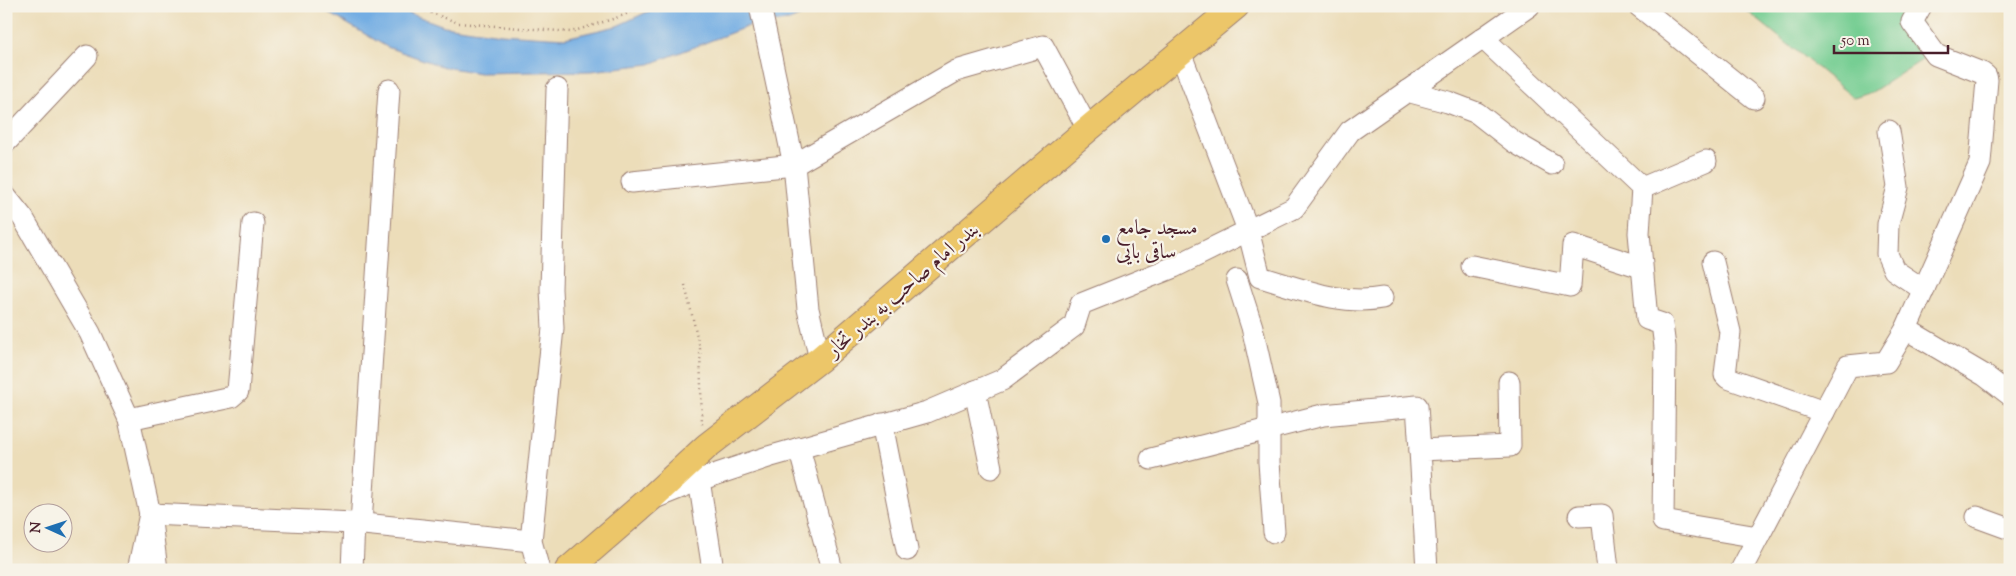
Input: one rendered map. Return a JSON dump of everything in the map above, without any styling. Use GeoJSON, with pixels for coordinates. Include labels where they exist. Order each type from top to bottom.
{"type":"FeatureCollection","features":[{"type":"Feature","properties":{"kind":"main road","name":"بندر امام صاحب به بندر تخار"},"geometry":{"type":"LineString","coordinates":[[568,570],[650,499],[707,446],[820,359],[1088,129],[1236,6]]}},
{"type":"Feature","properties":{"kind":"street"},"geometry":{"type":"LineString","coordinates":[[650,499],[699,480],[799,448],[927,412],[1002,380],[1074,326],[1081,304],[1174,267],[1294,208],[1350,131],[1529,6]]}},
{"type":"Feature","properties":{"kind":"street"},"geometry":{"type":"LineString","coordinates":[[1639,6],[1754,98]]}},
{"type":"Feature","properties":{"kind":"street"},"geometry":{"type":"LineString","coordinates":[[1741,570],[1848,366],[1886,362],[1906,329],[1980,163],[1986,76],[1936,55],[1912,22],[1921,6]]}},
{"type":"Feature","properties":{"kind":"street"},"geometry":{"type":"LineString","coordinates":[[762,15],[794,165],[808,309],[820,359]]}},
{"type":"Feature","properties":{"kind":"street"},"geometry":{"type":"LineString","coordinates":[[1483,38],[1642,188]]}},
{"type":"Feature","properties":{"kind":"street"},"geometry":{"type":"LineString","coordinates":[[632,182],[794,165],[956,71],[1043,46],[1088,129]]}},
{"type":"Feature","properties":{"kind":"street"},"geometry":{"type":"LineString","coordinates":[[1180,52],[1248,230],[1260,277],[1336,297],[1365,302],[1382,298]]}},
{"type":"Feature","properties":{"kind":"street"},"geometry":{"type":"LineString","coordinates":[[6,142],[87,56]]}},
{"type":"Feature","properties":{"kind":"street"},"geometry":{"type":"LineString","coordinates":[[539,570],[531,541],[553,328],[551,289],[557,89]]}},
{"type":"Feature","properties":{"kind":"street"},"geometry":{"type":"LineString","coordinates":[[352,570],[389,90]]}},
{"type":"Feature","properties":{"kind":"street"},"geometry":{"type":"LineString","coordinates":[[1407,91],[1477,113],[1514,142],[1552,164]]}},
{"type":"Feature","properties":{"kind":"street"},"geometry":{"type":"LineString","coordinates":[[1889,131],[1898,188],[1888,224],[1887,254],[1894,270],[1924,290]]}},
{"type":"Feature","properties":{"kind":"street"},"geometry":{"type":"LineString","coordinates":[[1642,188],[1706,161]]}},
{"type":"Feature","properties":{"kind":"street"},"geometry":{"type":"LineString","coordinates":[[1642,188],[1639,232],[1647,318],[1662,324],[1665,347],[1663,521],[1758,537]]}},
{"type":"Feature","properties":{"kind":"street"},"geometry":{"type":"LineString","coordinates":[[6,196],[23,218],[90,333],[129,419],[150,514],[157,570]]}},
{"type":"Feature","properties":{"kind":"street"},"geometry":{"type":"LineString","coordinates":[[129,419],[231,397],[238,391],[253,223]]}},
{"type":"Feature","properties":{"kind":"street"},"geometry":{"type":"LineString","coordinates":[[1472,266],[1570,286],[1574,245],[1641,267]]}},
{"type":"Feature","properties":{"kind":"street"},"geometry":{"type":"LineString","coordinates":[[1713,262],[1730,332],[1725,375],[1728,378],[1824,412]]}},
{"type":"Feature","properties":{"kind":"street"},"geometry":{"type":"LineString","coordinates":[[1237,280],[1252,327],[1269,403],[1269,462],[1274,532]]}},
{"type":"Feature","properties":{"kind":"street"},"geometry":{"type":"LineString","coordinates":[[1906,329],[1984,375],[2010,395]]}},
{"type":"Feature","properties":{"kind":"street"},"geometry":{"type":"LineString","coordinates":[[1420,450],[1510,446],[1509,382]]}},
{"type":"Feature","properties":{"kind":"street"},"geometry":{"type":"LineString","coordinates":[[975,391],[991,468]]}},
{"type":"Feature","properties":{"kind":"street"},"geometry":{"type":"LineString","coordinates":[[1151,458],[1324,415],[1417,406],[1427,570]]}},
{"type":"Feature","properties":{"kind":"street"},"geometry":{"type":"LineString","coordinates":[[882,424],[907,550]]}},
{"type":"Feature","properties":{"kind":"street"},"geometry":{"type":"LineString","coordinates":[[799,448],[830,562]]}},
{"type":"Feature","properties":{"kind":"street"},"geometry":{"type":"LineString","coordinates":[[699,480],[712,570]]}},
{"type":"Feature","properties":{"kind":"street"},"geometry":{"type":"LineString","coordinates":[[150,514],[357,523],[531,541]]}},
{"type":"Feature","properties":{"kind":"street"},"geometry":{"type":"LineString","coordinates":[[138,570],[150,514]]}},
{"type":"Feature","properties":{"kind":"street"},"geometry":{"type":"LineString","coordinates":[[1579,516],[1602,516],[1608,570]]}},
{"type":"Feature","properties":{"kind":"street"},"geometry":{"type":"LineString","coordinates":[[1977,517],[2010,529]]}},
{"type":"Feature","properties":{"kind":"path"},"geometry":{"type":"LineString","coordinates":[[412,6],[459,23],[571,32],[619,17],[645,6]]}},
{"type":"Feature","properties":{"kind":"path"},"geometry":{"type":"LineString","coordinates":[[685,285],[700,349],[702,429],[707,446]]}},
{"type":"Feature","properties":{"kind":"green space"},"geometry":{"type":"Polygon","coordinates":[[[1741,6],[1911,6],[1936,51],[1872,92],[1854,98],[1741,6]]]}},
{"type":"Feature","properties":{"kind":"water"},"geometry":{"type":"Polygon","coordinates":[[[317,6],[390,6],[444,26],[501,34],[565,38],[617,26],[660,6],[825,6],[789,21],[754,24],[650,64],[591,71],[480,73],[444,67],[387,47],[317,6]]]}},
{"type":"Feature","properties":{"kind":"place","name":"مسجد جامع ساقی بایی"},"geometry":{"type":"Point","coordinates":[1106,239]}}]}
